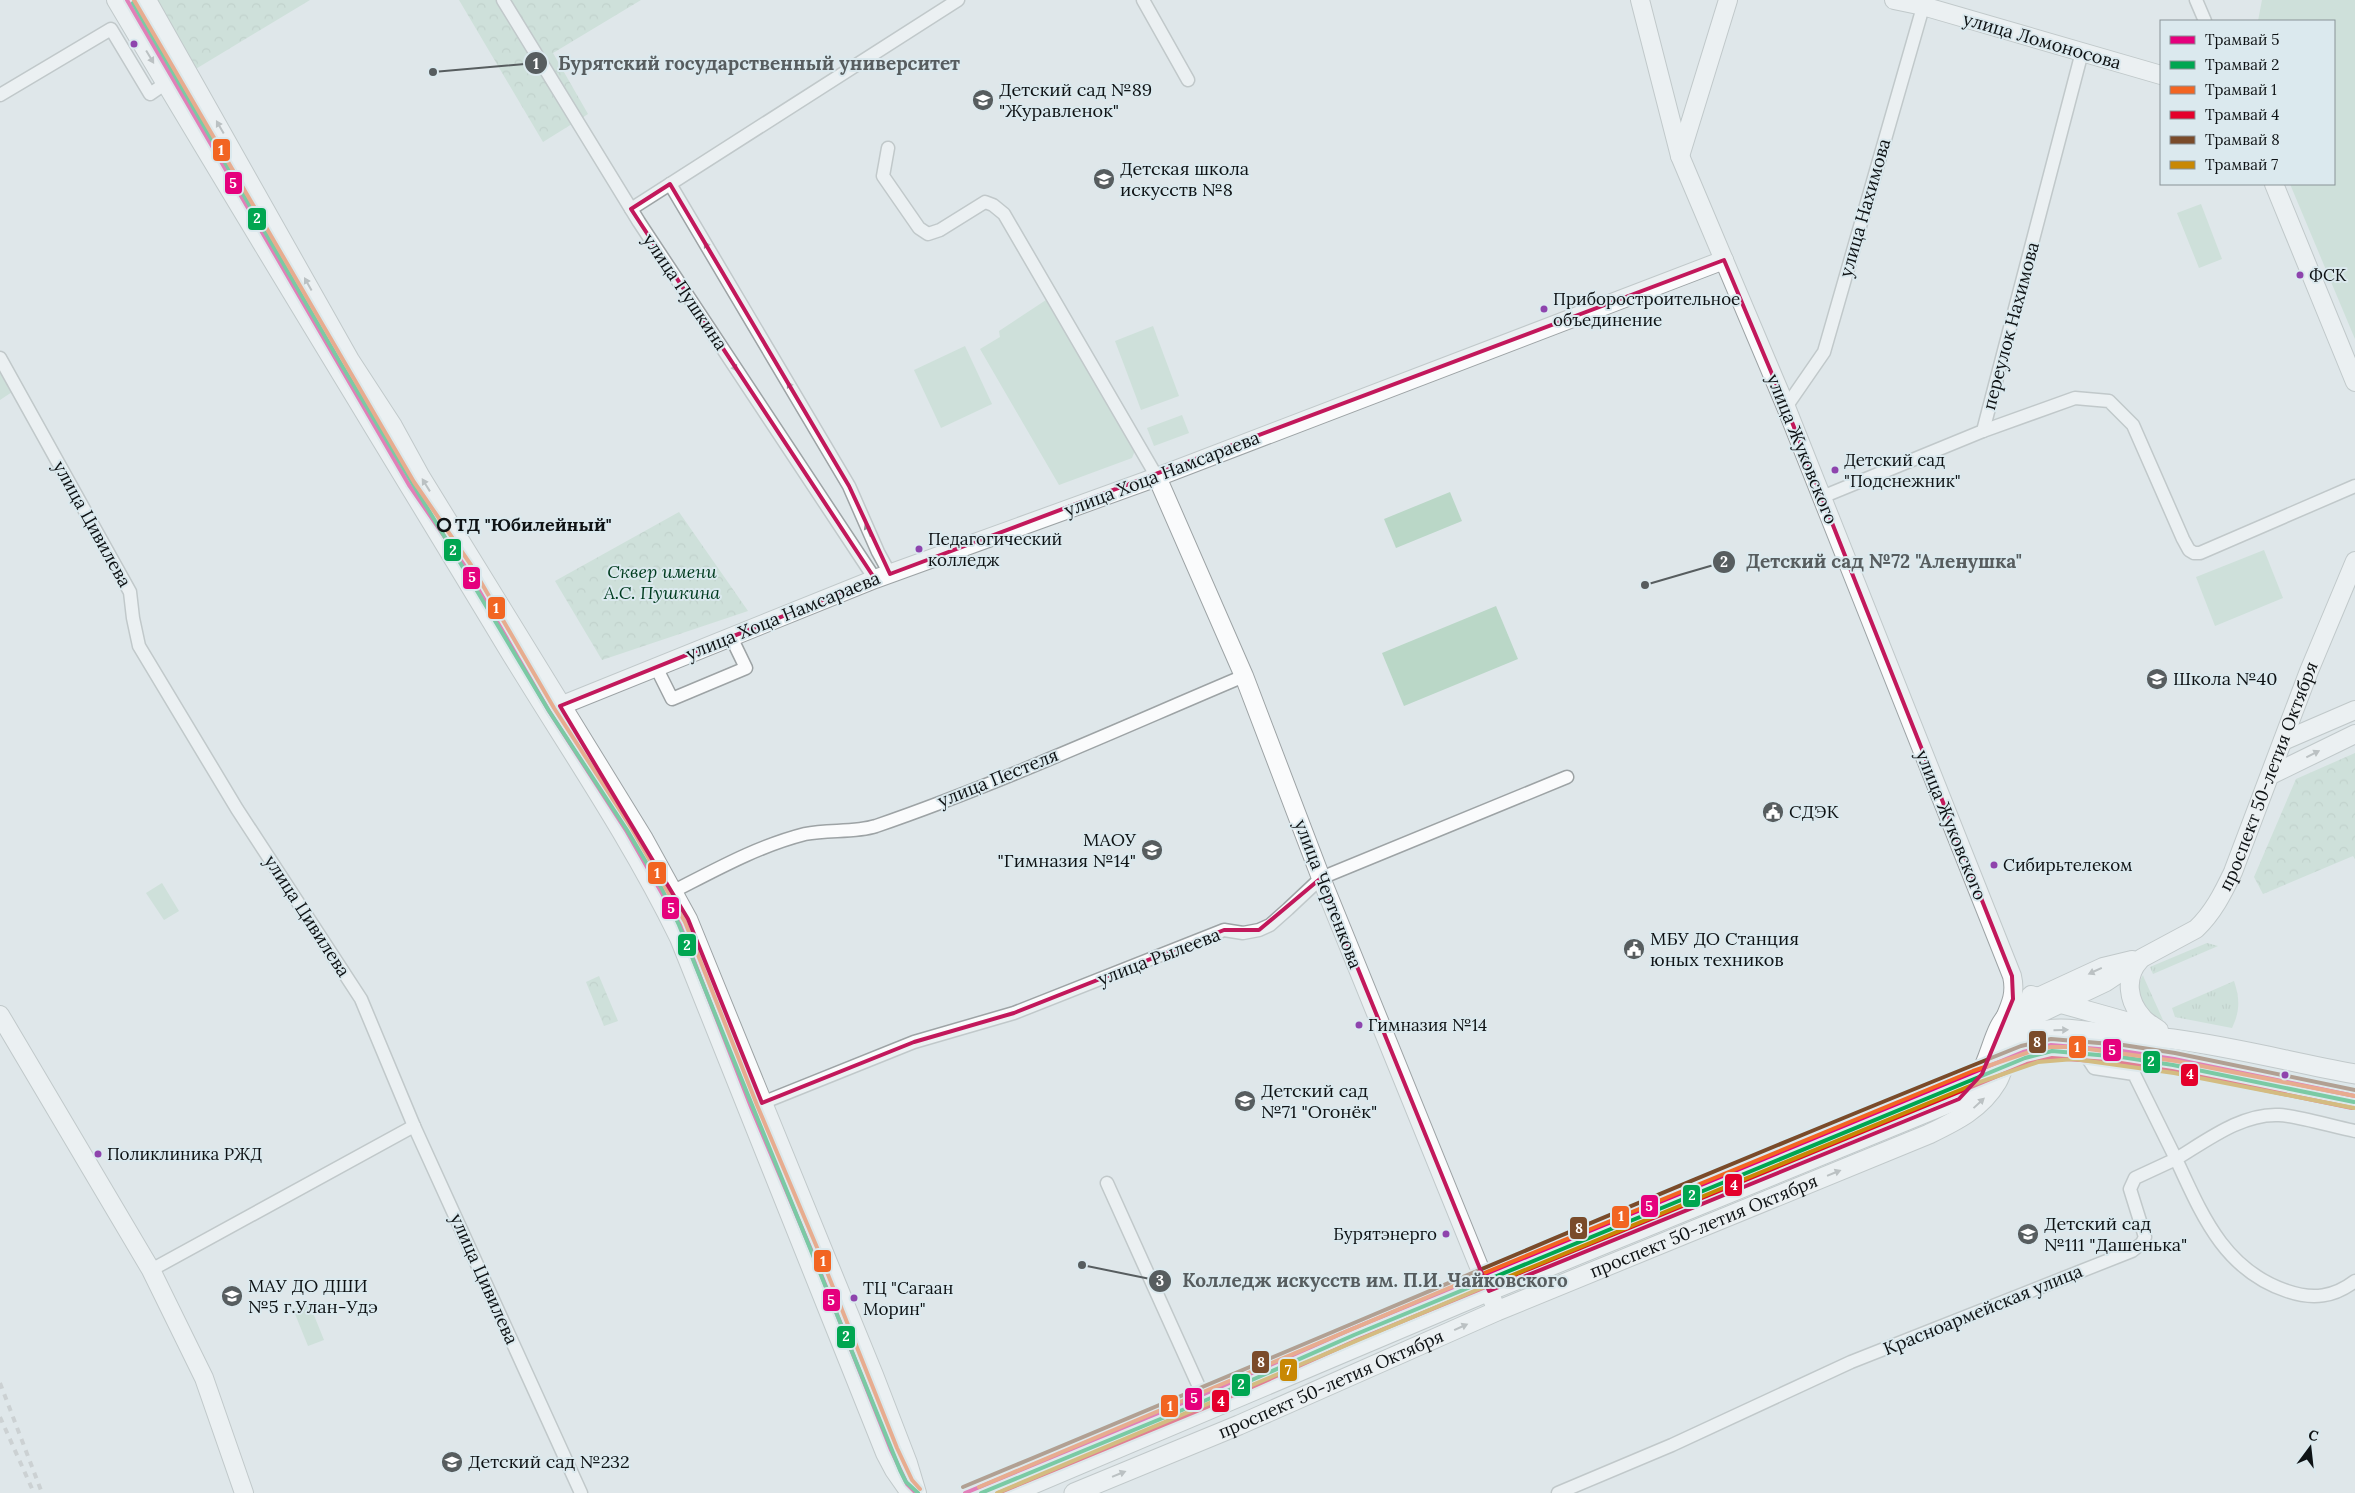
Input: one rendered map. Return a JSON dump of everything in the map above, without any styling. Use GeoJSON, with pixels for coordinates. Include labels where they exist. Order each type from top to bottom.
{"type":"FeatureCollection","features":[{"type":"Feature","properties":{"kind":"main road","name":"проспект 50-летия Октября"},"geometry":{"type":"LineString","coordinates":[[1012,1493],[1488,1291],[1959,1099],[1970,1092],[1982,1074],[2002,1024],[2013,1010],[2038,997],[2138,1025],[2172,1038],[2355,1074]]}},
{"type":"Feature","properties":{"kind":"main road","name":"проспект 50-летия Октября"},"geometry":{"type":"LineString","coordinates":[[1074,1493],[1239,1425],[1498,1312],[1929,1134],[1963,1118],[1984,1099],[1997,1081],[2012,1048],[2028,1036],[2052,1030],[2087,1031],[2128,1038],[2172,1038]]}},
{"type":"Feature","properties":{"kind":"street"},"geometry":{"type":"LineString","coordinates":[[116,0],[553,709],[679,938],[885,1453],[910,1493]]}},
{"type":"Feature","properties":{"kind":"street"},"geometry":{"type":"LineString","coordinates":[[147,0],[350,360],[393,426],[421,477],[499,601],[553,709],[644,840],[674,891],[688,919],[908,1463],[917,1493]]}},
{"type":"Feature","properties":{"kind":"street","name":"улица Пушкина"},"geometry":{"type":"LineString","coordinates":[[503,0],[639,222],[882,576]]}},
{"type":"Feature","properties":{"kind":"street"},"geometry":{"type":"LineString","coordinates":[[631,208],[958,0]]}},
{"type":"Feature","properties":{"kind":"street"},"geometry":{"type":"LineString","coordinates":[[1142,0],[1188,80]]}},
{"type":"Feature","properties":{"kind":"street","name":"улица Жуковского"},"geometry":{"type":"LineString","coordinates":[[1640,0],[1680,156],[1786,407],[2012,976]]}},
{"type":"Feature","properties":{"kind":"street"},"geometry":{"type":"LineString","coordinates":[[1680,156],[1728,0]]}},
{"type":"Feature","properties":{"kind":"street","name":"улица Ломоносова"},"geometry":{"type":"LineString","coordinates":[[1894,0],[1924,3],[2160,75]]}},
{"type":"Feature","properties":{"kind":"street"},"geometry":{"type":"LineString","coordinates":[[2196,0],[2206,20]]}},
{"type":"Feature","properties":{"kind":"street","name":"улица Нахимова"},"geometry":{"type":"LineString","coordinates":[[1786,407],[1824,352],[1924,3]]}},
{"type":"Feature","properties":{"kind":"street"},"geometry":{"type":"LineString","coordinates":[[0,95],[111,29],[150,94],[166,83]]}},
{"type":"Feature","properties":{"kind":"street","name":"переулок Нахимова"},"geometry":{"type":"LineString","coordinates":[[1822,497],[1983,431],[2082,52]]}},
{"type":"Feature","properties":{"kind":"street"},"geometry":{"type":"LineString","coordinates":[[888,148],[883,176],[919,228],[928,234],[940,230],[985,202],[993,205],[1004,214],[1157,477]]}},
{"type":"Feature","properties":{"kind":"street"},"geometry":{"type":"LineString","coordinates":[[670,184],[849,486],[878,552],[882,576]]}},
{"type":"Feature","properties":{"kind":"street"},"geometry":{"type":"LineString","coordinates":[[2274,185],[2355,382]]}},
{"type":"Feature","properties":{"kind":"street","name":"улица Хоца Намсараева"},"geometry":{"type":"LineString","coordinates":[[553,709],[882,576],[1157,477],[1724,260]]}},
{"type":"Feature","properties":{"kind":"street","name":"улица Цивилева"},"geometry":{"type":"LineString","coordinates":[[0,358],[130,592],[139,646],[238,809],[361,999],[414,1126],[580,1493]]}},
{"type":"Feature","properties":{"kind":"street"},"geometry":{"type":"LineString","coordinates":[[1983,431],[2075,398],[2109,401],[2134,425],[2183,539],[2189,550],[2194,553],[2200,553],[2355,486]]}},
{"type":"Feature","properties":{"kind":"street","name":"улица Чертенкова"},"geometry":{"type":"LineString","coordinates":[[1157,477],[1244,676],[1321,878],[1498,1312]]}},
{"type":"Feature","properties":{"kind":"street","name":"проспект 50-летия Октября"},"geometry":{"type":"LineString","coordinates":[[2142,958],[2196,929],[2204,922],[2221,898],[2271,775],[2309,671],[2355,561]]}},
{"type":"Feature","properties":{"kind":"street"},"geometry":{"type":"LineString","coordinates":[[656,667],[672,699],[746,668],[731,637]]}},
{"type":"Feature","properties":{"kind":"street","name":"улица Пестеля"},"geometry":{"type":"LineString","coordinates":[[674,891],[745,855],[777,842],[808,834],[874,826],[994,781],[1244,676]]}},
{"type":"Feature","properties":{"kind":"street"},"geometry":{"type":"LineString","coordinates":[[2283,741],[2355,710]]}},
{"type":"Feature","properties":{"kind":"street"},"geometry":{"type":"LineString","coordinates":[[2271,775],[2355,734]]}},
{"type":"Feature","properties":{"kind":"street","name":"улица Рылеева"},"geometry":{"type":"LineString","coordinates":[[762,1103],[914,1042],[1014,1013],[1224,930],[1243,933],[1259,930],[1288,909],[1321,878],[1567,777]]}},
{"type":"Feature","properties":{"kind":"street"},"geometry":{"type":"LineString","coordinates":[[2012,976],[2030,994],[2038,997],[2103,967],[2142,958]]}},
{"type":"Feature","properties":{"kind":"street"},"geometry":{"type":"LineString","coordinates":[[2006,1058],[2015,1030],[2022,1022],[2106,982],[2142,958]]}},
{"type":"Feature","properties":{"kind":"street"},"geometry":{"type":"LineString","coordinates":[[2142,958],[2132,973],[2129,985],[2132,1000],[2143,1018],[2172,1038]]}},
{"type":"Feature","properties":{"kind":"street"},"geometry":{"type":"LineString","coordinates":[[2002,1024],[2013,999],[2015,988],[2012,976]]}},
{"type":"Feature","properties":{"kind":"street"},"geometry":{"type":"LineString","coordinates":[[0,1014],[151,1270],[204,1378],[241,1488]]}},
{"type":"Feature","properties":{"kind":"street"},"geometry":{"type":"LineString","coordinates":[[2087,1031],[2085,1054],[2094,1068],[2134,1074],[2206,1221],[2233,1258],[2246,1271],[2274,1287],[2308,1296],[2323,1297],[2343,1290],[2355,1281]]}},
{"type":"Feature","properties":{"kind":"street"},"geometry":{"type":"LineString","coordinates":[[2176,1159],[2221,1132],[2253,1118],[2279,1115],[2355,1131]]}},
{"type":"Feature","properties":{"kind":"street"},"geometry":{"type":"LineString","coordinates":[[151,1270],[414,1126]]}},
{"type":"Feature","properties":{"kind":"street","name":"Красноармейская улица"},"geometry":{"type":"LineString","coordinates":[[1558,1493],[1672,1446],[1850,1362],[2132,1251],[2142,1243],[2145,1236],[2130,1189],[2135,1178],[2176,1159]]}},
{"type":"Feature","properties":{"kind":"street"},"geometry":{"type":"LineString","coordinates":[[1107,1183],[1209,1409]]}},
{"type":"Feature","properties":{"kind":"highlighted area"},"geometry":{"type":"Polygon","coordinates":[[[670,184],[849,486],[890,574],[1724,260],[1786,407],[2012,976],[2013,999],[1982,1074],[1959,1099],[1489,1291],[1321,878],[1259,930],[1224,930],[1014,1013],[914,1042],[762,1103],[688,919],[560,706],[875,579],[631,209],[670,184]]]}},
{"type":"Feature","properties":{"kind":"green space"},"geometry":{"type":"Polygon","coordinates":[[[152,0],[310,0],[194,70],[152,0]]]}},
{"type":"Feature","properties":{"kind":"green space"},"geometry":{"type":"Polygon","coordinates":[[[459,0],[641,0],[553,53],[588,114],[543,142],[459,0]]]}},
{"type":"Feature","properties":{"kind":"green space"},"geometry":{"type":"Polygon","coordinates":[[[2262,0],[2355,0],[2355,339],[2290,185],[2335,185],[2335,20],[2258,20],[2262,0]]]}},
{"type":"Feature","properties":{"kind":"green space"},"geometry":{"type":"Polygon","coordinates":[[[2201,204],[2222,259],[2199,268],[2177,213],[2201,204]]]}},
{"type":"Feature","properties":{"kind":"green space"},"geometry":{"type":"Polygon","coordinates":[[[1046,300],[1136,448],[1132,458],[1059,485],[980,349],[1000,337],[999,331],[1046,300]]]}},
{"type":"Feature","properties":{"kind":"green space"},"geometry":{"type":"Polygon","coordinates":[[[1153,326],[1179,396],[1141,410],[1115,341],[1153,326]]]}},
{"type":"Feature","properties":{"kind":"green space"},"geometry":{"type":"Polygon","coordinates":[[[965,346],[992,404],[941,428],[914,370],[965,346]]]}},
{"type":"Feature","properties":{"kind":"green space"},"geometry":{"type":"Polygon","coordinates":[[[0,361],[12,392],[0,400],[0,361]]]}},
{"type":"Feature","properties":{"kind":"green space"},"geometry":{"type":"Polygon","coordinates":[[[1182,415],[1189,433],[1154,446],[1147,428],[1182,415]]]}},
{"type":"Feature","properties":{"kind":"green space"},"geometry":{"type":"Polygon","coordinates":[[[1450,492],[1462,521],[1396,548],[1384,519],[1450,492]]]}},
{"type":"Feature","properties":{"kind":"green space","name":"Сквер имени А.С. Пушкина"},"geometry":{"type":"Polygon","coordinates":[[[679,512],[748,611],[602,660],[555,581],[679,512]]]}},
{"type":"Feature","properties":{"kind":"green space"},"geometry":{"type":"Polygon","coordinates":[[[2264,550],[2283,598],[2215,626],[2196,577],[2264,550]]]}},
{"type":"Feature","properties":{"kind":"green space"},"geometry":{"type":"Polygon","coordinates":[[[1496,606],[1518,659],[1404,706],[1382,653],[1496,606]]]}},
{"type":"Feature","properties":{"kind":"green space"},"geometry":{"type":"Polygon","coordinates":[[[2355,753],[2355,859],[2353,856],[2263,894],[2254,877],[2296,779],[2355,753]]]}},
{"type":"Feature","properties":{"kind":"green space"},"geometry":{"type":"Polygon","coordinates":[[[162,883],[179,911],[164,920],[146,893],[162,883]]]}},
{"type":"Feature","properties":{"kind":"green space"},"geometry":{"type":"Polygon","coordinates":[[[2207,943],[2218,946],[2153,974],[2150,967],[2207,943]]]}},
{"type":"Feature","properties":{"kind":"green space"},"geometry":{"type":"Polygon","coordinates":[[[2143,975],[2163,1020],[2150,1013],[2141,1002],[2139,989],[2143,975]]]}},
{"type":"Feature","properties":{"kind":"green space"},"geometry":{"type":"Polygon","coordinates":[[[599,976],[618,1021],[604,1026],[586,982],[599,976]]]}},
{"type":"Feature","properties":{"kind":"green space"},"geometry":{"type":"Polygon","coordinates":[[[2234,981],[2238,1005],[2237,1016],[2232,1028],[2175,1017],[2172,1008],[2234,981]]]}},
{"type":"Feature","properties":{"kind":"green space"},"geometry":{"type":"Polygon","coordinates":[[[309,1303],[324,1340],[308,1346],[293,1309],[309,1303]]]}},
{"type":"Feature","properties":{"kind":"railway"},"geometry":{"type":"LineString","coordinates":[[0,1383],[42,1493]]}},
{"type":"Feature","properties":{"kind":"railway"},"geometry":{"type":"LineString","coordinates":[[0,1417],[34,1493]]}},
{"type":"Feature","properties":{"kind":"tram line","name":"5"},"geometry":{"type":"LineString","coordinates":[[127,0],[409,485],[466,568],[549,711],[627,832],[680,925],[751,1107],[815,1259],[891,1450],[907,1484],[916,1493]]}},
{"type":"Feature","properties":{"kind":"tram line","name":"1"},"geometry":{"type":"LineString","coordinates":[[134,0],[414,482],[471,565],[554,708],[632,829],[685,922],[757,1105],[821,1257],[897,1448],[912,1480],[920,1489]]}},
{"type":"Feature","properties":{"kind":"tram line","name":"2"},"geometry":{"type":"LineString","coordinates":[[133,3],[341,364],[549,711],[627,830],[662,889],[679,925],[900,1470],[906,1482],[918,1493]]}},
{"type":"Feature","properties":{"kind":"tram line","name":"8"},"geometry":{"type":"LineString","coordinates":[[963,1487],[1623,1209],[2021,1046],[2051,1039],[2123,1045],[2175,1053],[2355,1090]]}},
{"type":"Feature","properties":{"kind":"tram line","name":"5"},"geometry":{"type":"LineString","coordinates":[[965,1493],[1202,1395],[1352,1329],[2023,1052],[2051,1045],[2122,1051],[2174,1059],[2355,1096]]}},
{"type":"Feature","properties":{"kind":"tram line","name":"1"},"geometry":{"type":"LineString","coordinates":[[979,1487],[1482,1274],[1973,1071],[2035,1050],[2051,1047],[2074,1047],[2176,1061],[2355,1096]]}},
{"type":"Feature","properties":{"kind":"tram line","name":"2"},"geometry":{"type":"LineString","coordinates":[[981,1493],[1204,1401],[1354,1335],[2025,1058],[2052,1051],[2121,1057],[2173,1065],[2354,1102]]}},
{"type":"Feature","properties":{"kind":"tram line","name":"4"},"geometry":{"type":"LineString","coordinates":[[998,1493],[1207,1407],[1357,1340],[2027,1064],[2052,1058],[2121,1063],[2172,1071],[2352,1108]]}},
{"type":"Feature","properties":{"kind":"tram line","name":"7"},"geometry":{"type":"LineString","coordinates":[[997,1493],[1486,1286],[1977,1083],[2038,1062],[2074,1059],[2174,1073],[2354,1108]]}},
{"type":"Feature","properties":{"kind":"place","name":"Бурятский государственный университет"},"geometry":{"type":"Point","coordinates":[433,72]}},
{"type":"Feature","properties":{"kind":"place","name":"Детский сад №89 \"Журавленок\""},"geometry":{"type":"Point","coordinates":[983,100]}},
{"type":"Feature","properties":{"kind":"place","name":"Детская школа искусств №8"},"geometry":{"type":"Point","coordinates":[1104,179]}},
{"type":"Feature","properties":{"kind":"place","name":"ФСК"},"geometry":{"type":"Point","coordinates":[2300,275]}},
{"type":"Feature","properties":{"kind":"place","name":"Приборостроительное объединение"},"geometry":{"type":"Point","coordinates":[1544,309]}},
{"type":"Feature","properties":{"kind":"place","name":"Детский сад \"Подснежник\""},"geometry":{"type":"Point","coordinates":[1835,470]}},
{"type":"Feature","properties":{"kind":"place","name":"ТД \"Юбилейный\""},"geometry":{"type":"Point","coordinates":[444,525]}},
{"type":"Feature","properties":{"kind":"place","name":"Педагогический колледж"},"geometry":{"type":"Point","coordinates":[919,549]}},
{"type":"Feature","properties":{"kind":"place","name":"Детский сад №72 \"Аленушка\""},"geometry":{"type":"Point","coordinates":[1645,585]}},
{"type":"Feature","properties":{"kind":"place","name":"Школа №40"},"geometry":{"type":"Point","coordinates":[2157,679]}},
{"type":"Feature","properties":{"kind":"place","name":"СДЭК"},"geometry":{"type":"Point","coordinates":[1773,812]}},
{"type":"Feature","properties":{"kind":"place","name":"МАОУ \"Гимназия №14\""},"geometry":{"type":"Point","coordinates":[1152,850]}},
{"type":"Feature","properties":{"kind":"place","name":"Сибирьтелеком"},"geometry":{"type":"Point","coordinates":[1994,865]}},
{"type":"Feature","properties":{"kind":"place","name":"МБУ ДО Станция юных техников"},"geometry":{"type":"Point","coordinates":[1634,949]}},
{"type":"Feature","properties":{"kind":"place","name":"Гимназия №14"},"geometry":{"type":"Point","coordinates":[1359,1025]}},
{"type":"Feature","properties":{"kind":"place","name":"Детский сад №71 \"Огонёк\""},"geometry":{"type":"Point","coordinates":[1245,1101]}},
{"type":"Feature","properties":{"kind":"place","name":"Поликлиника РЖД"},"geometry":{"type":"Point","coordinates":[98,1154]}},
{"type":"Feature","properties":{"kind":"place","name":"Бурятэнерго"},"geometry":{"type":"Point","coordinates":[1446,1234]}},
{"type":"Feature","properties":{"kind":"place","name":"Детский сад №111 \"Дашенька\""},"geometry":{"type":"Point","coordinates":[2028,1234]}},
{"type":"Feature","properties":{"kind":"place","name":"Колледж искусств им. П.И. Чайковского"},"geometry":{"type":"Point","coordinates":[1082,1265]}},
{"type":"Feature","properties":{"kind":"place","name":"МАУ ДО ДШИ №5 г.Улан-Удэ"},"geometry":{"type":"Point","coordinates":[232,1296]}},
{"type":"Feature","properties":{"kind":"place","name":"ТЦ \"Сагаан Морин\""},"geometry":{"type":"Point","coordinates":[854,1298]}},
{"type":"Feature","properties":{"kind":"place","name":"Детский сад №232"},"geometry":{"type":"Point","coordinates":[452,1462]}}]}
